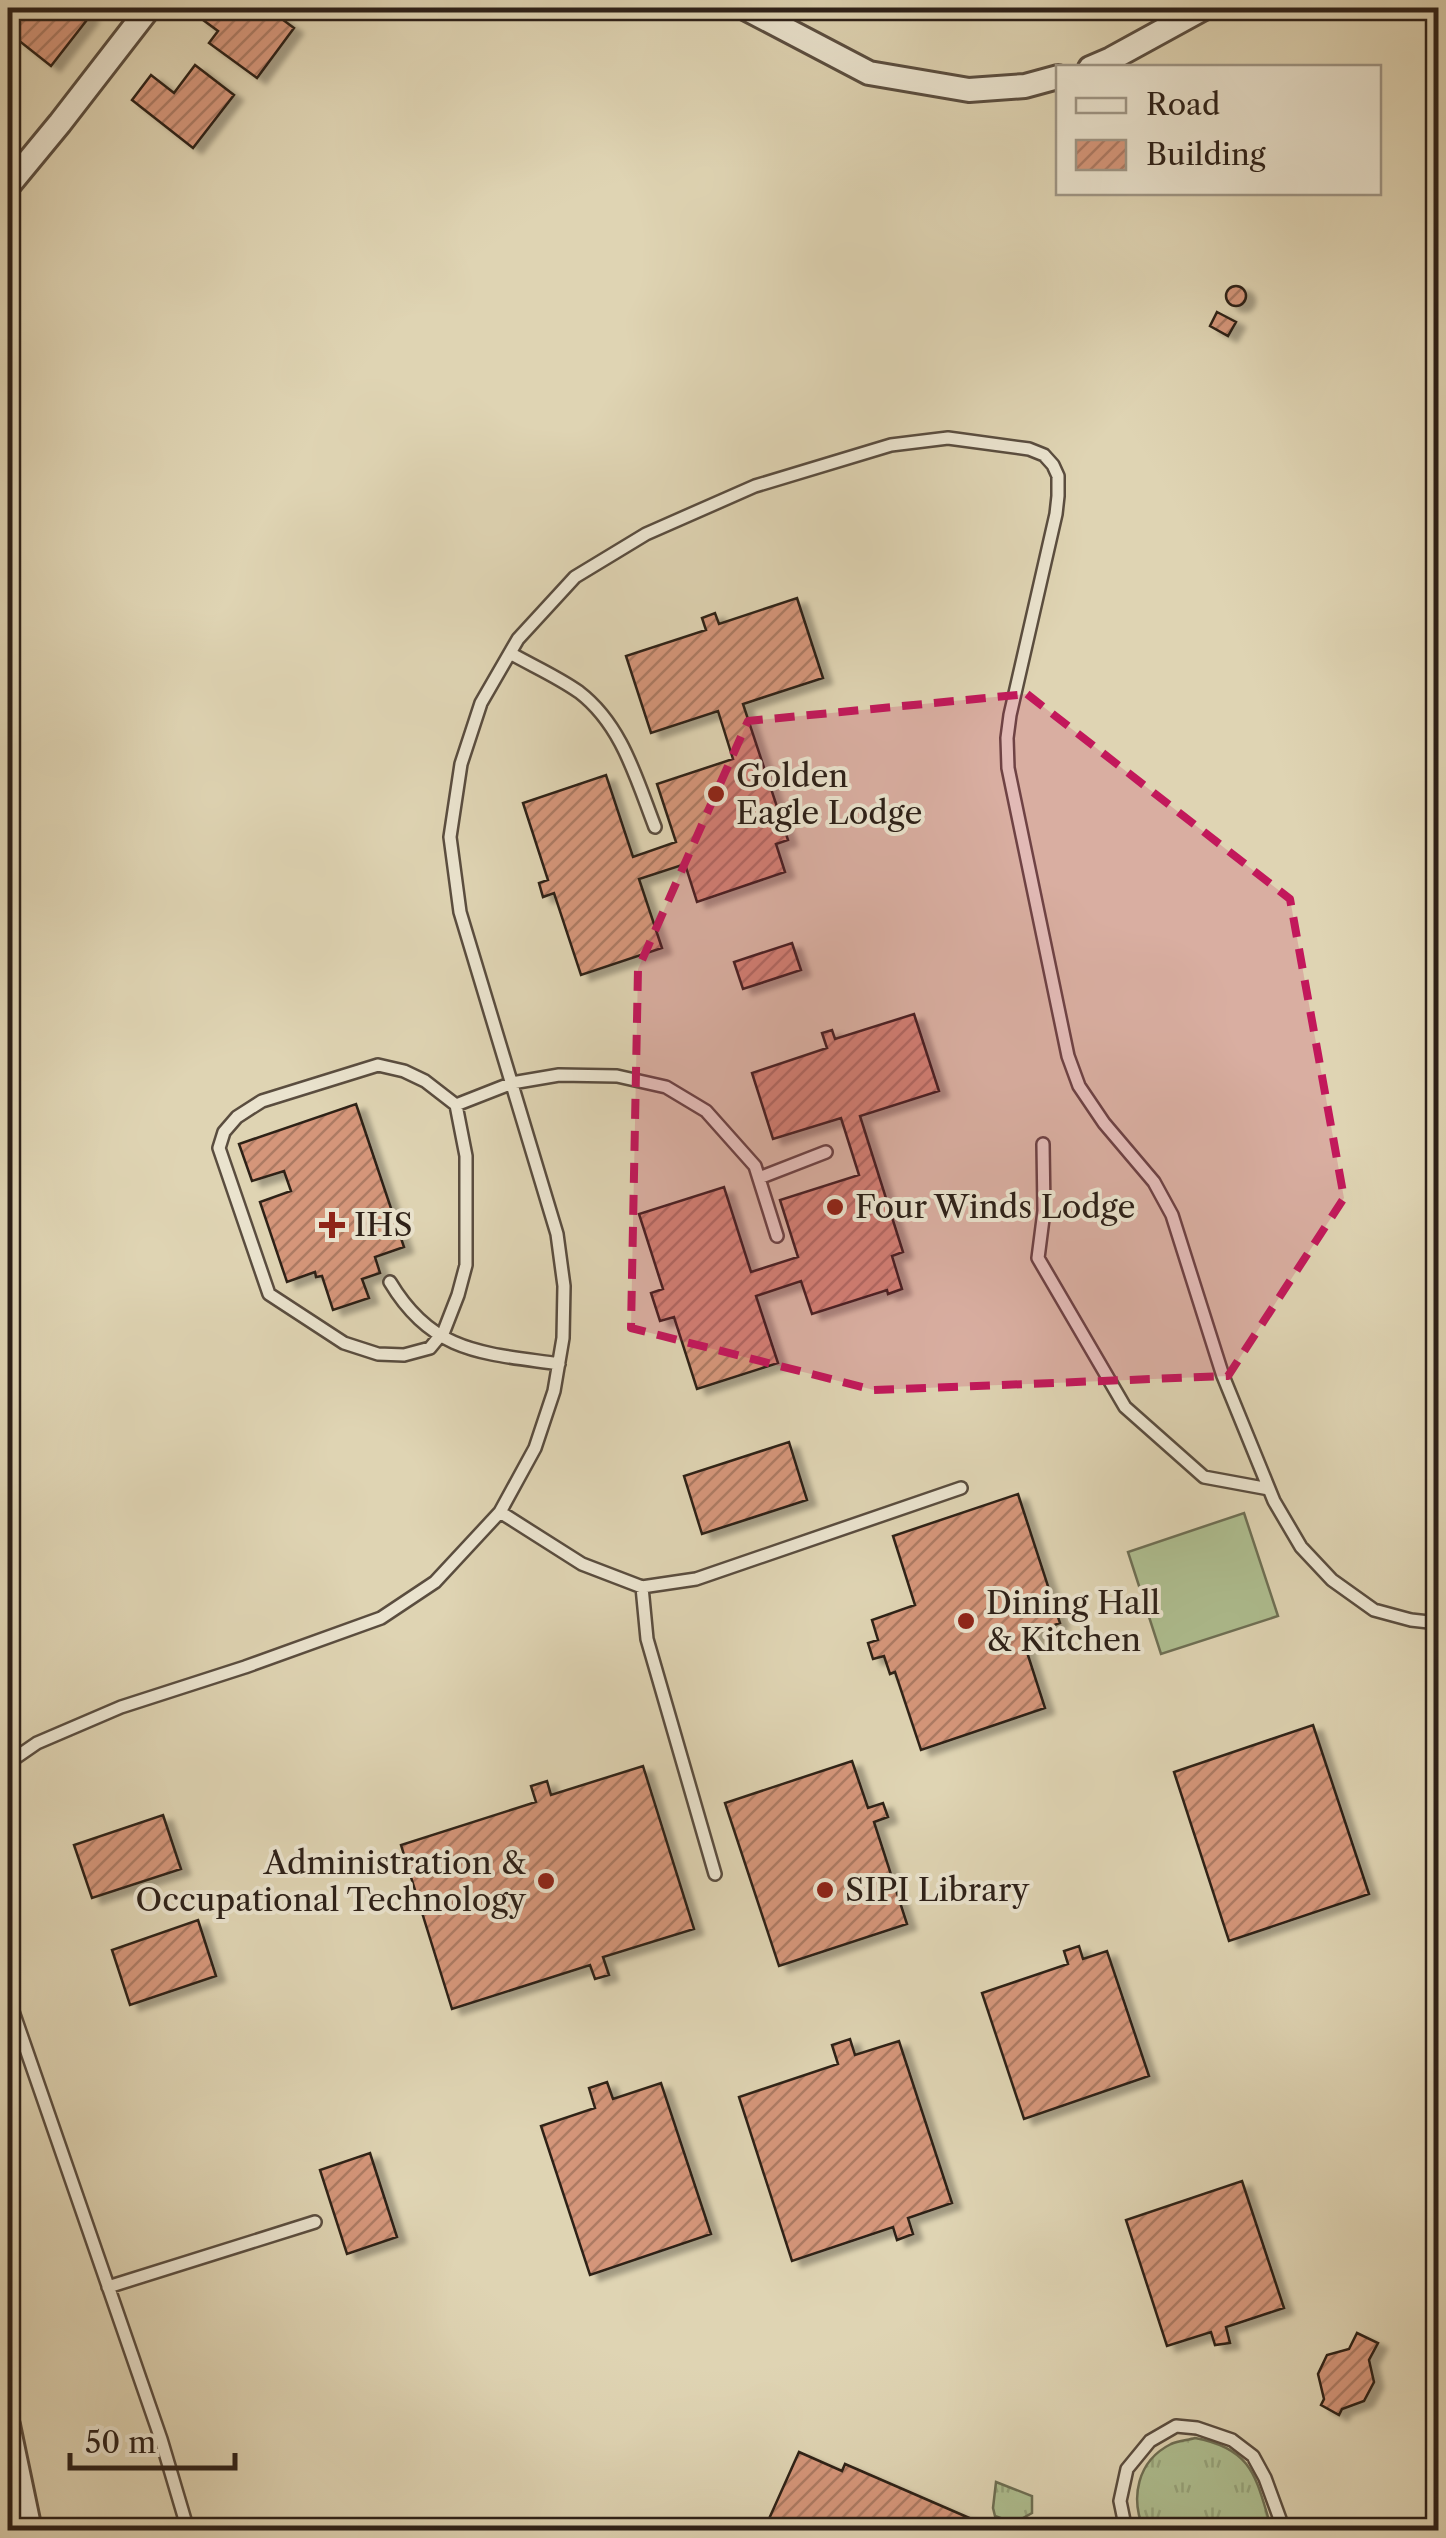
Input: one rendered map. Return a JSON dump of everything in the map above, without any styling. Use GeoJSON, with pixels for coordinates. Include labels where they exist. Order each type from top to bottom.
{"type":"FeatureCollection","features":[{"type":"Feature","properties":{"kind":"street"},"geometry":{"type":"LineString","coordinates":[[8,186],[149,8]]}},
{"type":"Feature","properties":{"kind":"street"},"geometry":{"type":"LineString","coordinates":[[746,8],[869,73],[969,90],[1026,86],[1056,78]]}},
{"type":"Feature","properties":{"kind":"street"},"geometry":{"type":"LineString","coordinates":[[1097,65],[1204,8]]}},
{"type":"Feature","properties":{"kind":"street"},"geometry":{"type":"LineString","coordinates":[[8,2425],[30,2530]]}},
{"type":"Feature","properties":{"kind":"lane"},"geometry":{"type":"LineString","coordinates":[[8,1762],[36,1743],[120,1707],[382,1618],[435,1582],[500,1512],[535,1448],[554,1391],[564,1338],[564,1286],[557,1234],[460,912],[450,837],[461,764],[481,703],[518,640],[575,577],[646,534],[755,486],[892,446],[948,438],[1029,449],[1044,455],[1058,476],[1056,514],[1010,715],[1008,768],[1068,1056],[1079,1086],[1104,1123],[1154,1182],[1172,1215],[1223,1376],[1269,1488],[1301,1547],[1332,1580],[1374,1610],[1438,1624]]}},
{"type":"Feature","properties":{"kind":"lane"},"geometry":{"type":"LineString","coordinates":[[510,653],[578,692],[601,713],[622,740],[656,827]]}},
{"type":"Feature","properties":{"kind":"lane"},"geometry":{"type":"LineString","coordinates":[[378,1066],[425,1081],[456,1105],[466,1156],[466,1265],[444,1332],[430,1348],[404,1355],[378,1354],[344,1343],[269,1294],[219,1148],[224,1132],[237,1118],[262,1101],[378,1066]]}},
{"type":"Feature","properties":{"kind":"lane"},"geometry":{"type":"LineString","coordinates":[[456,1105],[512,1083],[559,1075],[618,1076],[666,1087],[706,1110],[755,1166],[777,1236]]}},
{"type":"Feature","properties":{"kind":"lane"},"geometry":{"type":"LineString","coordinates":[[1043,1144],[1044,1211],[1038,1258],[1124,1408],[1204,1477],[1269,1488]]}},
{"type":"Feature","properties":{"kind":"lane"},"geometry":{"type":"LineString","coordinates":[[759,1178],[826,1152]]}},
{"type":"Feature","properties":{"kind":"lane"},"geometry":{"type":"LineString","coordinates":[[390,1282],[402,1302],[440,1337],[464,1348],[559,1364]]}},
{"type":"Feature","properties":{"kind":"lane"},"geometry":{"type":"LineString","coordinates":[[500,1512],[582,1564],[642,1587],[696,1579],[960,1488]]}},
{"type":"Feature","properties":{"kind":"lane"},"geometry":{"type":"LineString","coordinates":[[642,1587],[647,1639],[715,1874]]}},
{"type":"Feature","properties":{"kind":"lane"},"geometry":{"type":"LineString","coordinates":[[8,1997],[161,2439],[188,2530]]}},
{"type":"Feature","properties":{"kind":"lane"},"geometry":{"type":"LineString","coordinates":[[108,2287],[315,2222]]}},
{"type":"Feature","properties":{"kind":"lane"},"geometry":{"type":"LineString","coordinates":[[1126,2530],[1120,2501],[1128,2469],[1150,2440],[1176,2426],[1198,2428],[1232,2440],[1253,2456],[1284,2530]]}},
{"type":"Feature","properties":{"kind":"highlighted area"},"geometry":{"type":"Polygon","coordinates":[[[1027,694],[1290,899],[1344,1198],[1228,1376],[874,1390],[631,1328],[638,969],[748,721],[1027,694]]]}},
{"type":"Feature","properties":{"kind":"green space"},"geometry":{"type":"Polygon","coordinates":[[[1244,1513],[1278,1616],[1161,1654],[1128,1552],[1244,1513]]]}},
{"type":"Feature","properties":{"kind":"green space"},"geometry":{"type":"Polygon","coordinates":[[[1195,2438],[1215,2443],[1242,2459],[1256,2482],[1272,2530],[1144,2530],[1137,2493],[1144,2470],[1150,2460],[1171,2444],[1195,2438]]]}},
{"type":"Feature","properties":{"kind":"green space"},"geometry":{"type":"Polygon","coordinates":[[[996,2482],[1032,2496],[1032,2513],[1014,2523],[995,2516],[996,2482]]]}},
{"type":"Feature","properties":{"kind":"building"},"geometry":{"type":"Polygon","coordinates":[[[8,8],[79,8],[90,16],[51,66],[8,32],[8,8]]]}},
{"type":"Feature","properties":{"kind":"building"},"geometry":{"type":"Polygon","coordinates":[[[207,8],[225,12],[229,8],[267,8],[294,28],[257,78],[209,43],[218,31],[199,17],[207,8]]]}},
{"type":"Feature","properties":{"kind":"building"},"geometry":{"type":"Polygon","coordinates":[[[195,65],[234,95],[193,148],[132,100],[151,75],[174,93],[195,65]]]}},
{"type":"Feature","properties":{"kind":"building"},"geometry":{"type":"Polygon","coordinates":[[[1236,286],[1246,296],[1236,306],[1226,296],[1236,286]]]}},
{"type":"Feature","properties":{"kind":"building"},"geometry":{"type":"Polygon","coordinates":[[[1217,312],[1236,322],[1228,336],[1210,326],[1217,312]]]}},
{"type":"Feature","properties":{"kind":"building","name":"Golden Eagle Lodge"},"geometry":{"type":"Polygon","coordinates":[[[797,598],[823,678],[743,704],[788,840],[776,844],[785,872],[697,902],[685,864],[639,879],[662,948],[581,975],[554,893],[543,897],[539,883],[548,880],[523,803],[606,775],[633,857],[676,842],[657,784],[733,759],[718,711],[651,733],[626,656],[706,630],[702,618],[715,613],[719,624],[797,598]]]}},
{"type":"Feature","properties":{"kind":"building"},"geometry":{"type":"Polygon","coordinates":[[[792,943],[801,970],[743,989],[734,962],[792,943]]]}},
{"type":"Feature","properties":{"kind":"building","name":"Four Winds Lodge"},"geometry":{"type":"Polygon","coordinates":[[[914,1014],[939,1091],[860,1116],[903,1252],[892,1256],[902,1289],[888,1294],[887,1290],[812,1314],[801,1281],[756,1296],[778,1363],[697,1389],[674,1317],[660,1321],[651,1293],[663,1289],[639,1214],[724,1187],[751,1272],[798,1257],[780,1200],[859,1175],[841,1118],[773,1139],[752,1073],[827,1048],[822,1033],[832,1030],[835,1039],[914,1014]]]}},
{"type":"Feature","properties":{"kind":"building","name":"IHS"},"geometry":{"type":"Polygon","coordinates":[[[356,1104],[404,1247],[375,1257],[380,1273],[362,1279],[369,1298],[333,1310],[322,1276],[316,1277],[315,1272],[287,1282],[260,1202],[291,1191],[284,1171],[252,1181],[239,1144],[356,1104]]]}},
{"type":"Feature","properties":{"kind":"building"},"geometry":{"type":"Polygon","coordinates":[[[789,1442],[807,1500],[702,1534],[684,1476],[789,1442]]]}},
{"type":"Feature","properties":{"kind":"building","name":"Dining Hall & Kitchen"},"geometry":{"type":"Polygon","coordinates":[[[1018,1494],[1060,1623],[1035,1632],[1038,1642],[1025,1646],[1045,1708],[921,1750],[895,1672],[890,1674],[884,1656],[873,1659],[868,1643],[878,1640],[872,1620],[915,1605],[893,1536],[1018,1494]]]}},
{"type":"Feature","properties":{"kind":"building"},"geometry":{"type":"Polygon","coordinates":[[[1313,1725],[1369,1894],[1229,1941],[1174,1772],[1313,1725]]]}},
{"type":"Feature","properties":{"kind":"building","name":"SIPI Library"},"geometry":{"type":"Polygon","coordinates":[[[852,1761],[868,1808],[883,1803],[888,1817],[874,1822],[907,1924],[779,1966],[725,1803],[852,1761]]]}},
{"type":"Feature","properties":{"kind":"building","name":"Administration & Occupational Technology"},"geometry":{"type":"Polygon","coordinates":[[[643,1766],[694,1929],[603,1957],[609,1975],[595,1979],[590,1965],[452,2009],[401,1845],[536,1802],[531,1786],[547,1781],[551,1795],[643,1766]]]}},
{"type":"Feature","properties":{"kind":"building"},"geometry":{"type":"Polygon","coordinates":[[[163,1815],[181,1869],[92,1898],[74,1845],[163,1815]]]}},
{"type":"Feature","properties":{"kind":"building"},"geometry":{"type":"Polygon","coordinates":[[[198,1920],[216,1976],[130,2005],[112,1950],[198,1920]]]}},
{"type":"Feature","properties":{"kind":"building"},"geometry":{"type":"Polygon","coordinates":[[[1079,1946],[1083,1959],[1107,1951],[1149,2076],[1024,2119],[982,1993],[1068,1964],[1064,1951],[1079,1946]]]}},
{"type":"Feature","properties":{"kind":"building"},"geometry":{"type":"Polygon","coordinates":[[[850,2039],[855,2055],[899,2041],[952,2203],[908,2218],[913,2234],[897,2240],[893,2227],[792,2261],[739,2097],[838,2064],[832,2045],[850,2039]]]}},
{"type":"Feature","properties":{"kind":"building"},"geometry":{"type":"Polygon","coordinates":[[[607,2082],[613,2099],[661,2083],[711,2234],[590,2275],[541,2126],[595,2108],[589,2088],[607,2082]]]}},
{"type":"Feature","properties":{"kind":"building"},"geometry":{"type":"Polygon","coordinates":[[[370,2153],[397,2237],[347,2254],[320,2170],[370,2153]]]}},
{"type":"Feature","properties":{"kind":"building"},"geometry":{"type":"Polygon","coordinates":[[[1242,2181],[1284,2308],[1226,2327],[1230,2343],[1215,2345],[1211,2332],[1167,2346],[1126,2220],[1242,2181]]]}},
{"type":"Feature","properties":{"kind":"building"},"geometry":{"type":"Polygon","coordinates":[[[1357,2333],[1378,2343],[1369,2360],[1374,2382],[1364,2401],[1342,2409],[1339,2415],[1321,2405],[1324,2399],[1318,2374],[1327,2355],[1349,2349],[1357,2333]]]}},
{"type":"Feature","properties":{"kind":"building"},"geometry":{"type":"Polygon","coordinates":[[[799,2452],[842,2471],[845,2464],[997,2530],[764,2530],[799,2452]]]}},
{"type":"Feature","properties":{"kind":"place","name":"Golden Eagle Lodge"},"geometry":{"type":"Point","coordinates":[716,794]}},
{"type":"Feature","properties":{"kind":"place","name":"Four Winds Lodge"},"geometry":{"type":"Point","coordinates":[835,1207]}},
{"type":"Feature","properties":{"kind":"place","name":"IHS"},"geometry":{"type":"Point","coordinates":[332,1225]}},
{"type":"Feature","properties":{"kind":"place","name":"Dining Hall & Kitchen"},"geometry":{"type":"Point","coordinates":[966,1621]}},
{"type":"Feature","properties":{"kind":"place","name":"Administration & Occupational Technology"},"geometry":{"type":"Point","coordinates":[546,1881]}},
{"type":"Feature","properties":{"kind":"place","name":"SIPI Library"},"geometry":{"type":"Point","coordinates":[825,1890]}}]}
